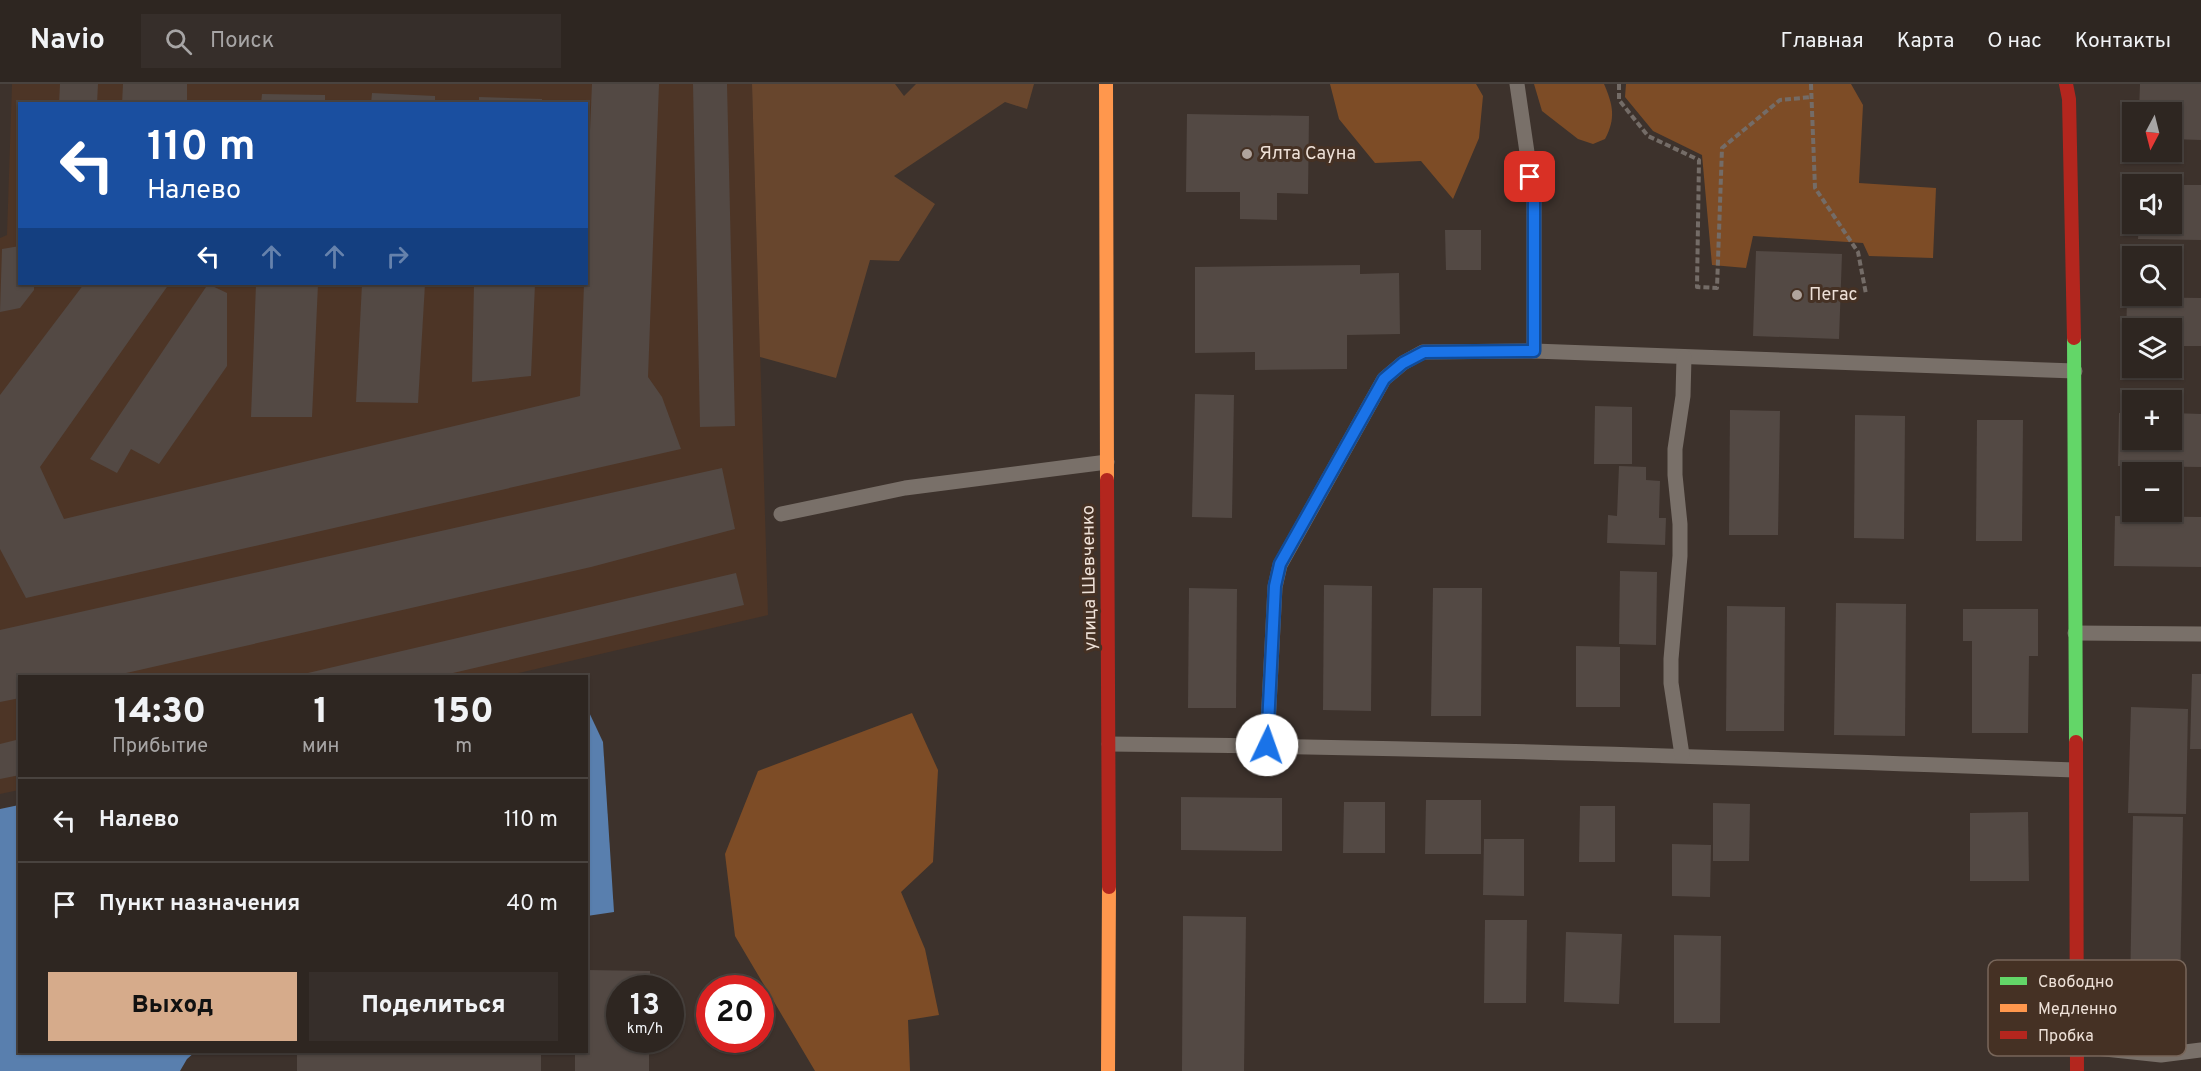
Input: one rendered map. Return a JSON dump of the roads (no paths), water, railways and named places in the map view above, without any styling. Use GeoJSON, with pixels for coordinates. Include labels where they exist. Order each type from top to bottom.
{"type":"FeatureCollection","features":[{"type":"Feature","properties":{"kind":"street","name":"улица Шевченко"},"geometry":{"type":"LineString","coordinates":[[1106,84],[1108,1071]]}},
{"type":"Feature","properties":{"kind":"street"},"geometry":{"type":"LineString","coordinates":[[2066,84],[2069,99],[2075,371],[2076,960]]}},
{"type":"Feature","properties":{"kind":"lane"},"geometry":{"type":"LineString","coordinates":[[1517,84],[1534,200],[1534,351]]}},
{"type":"Feature","properties":{"kind":"lane"},"geometry":{"type":"LineString","coordinates":[[1267,745],[1275,586],[1280,564],[1384,379],[1403,363],[1424,352],[1534,351],[2075,371]]}},
{"type":"Feature","properties":{"kind":"lane"},"geometry":{"type":"LineString","coordinates":[[1682,755],[1671,683],[1671,659],[1680,556],[1675,449],[1683,396],[1684,357]]}},
{"type":"Feature","properties":{"kind":"lane"},"geometry":{"type":"LineString","coordinates":[[782,514],[905,488],[1107,462]]}},
{"type":"Feature","properties":{"kind":"lane"},"geometry":{"type":"LineString","coordinates":[[2075,633],[2201,634]]}},
{"type":"Feature","properties":{"kind":"lane"},"geometry":{"type":"LineString","coordinates":[[1109,744],[1267,745],[1682,755],[2075,770]]}},
{"type":"Feature","properties":{"kind":"lane"},"geometry":{"type":"LineString","coordinates":[[2186,1052],[2201,1050]]}},
{"type":"Feature","properties":{"kind":"water"},"geometry":{"type":"Polygon","coordinates":[[[588,710],[603,742],[614,912],[588,916],[588,710]]]}},
{"type":"Feature","properties":{"kind":"water"},"geometry":{"type":"Polygon","coordinates":[[[18,805],[18,1053],[194,1053],[180,1071],[0,1071],[0,809],[18,805]]]}},
{"type":"Feature","properties":{"kind":"place","name":"Ялта Сауна"},"geometry":{"type":"Point","coordinates":[1247,154]}},
{"type":"Feature","properties":{"kind":"place","name":"Пегас"},"geometry":{"type":"Point","coordinates":[1797,295]}}]}
